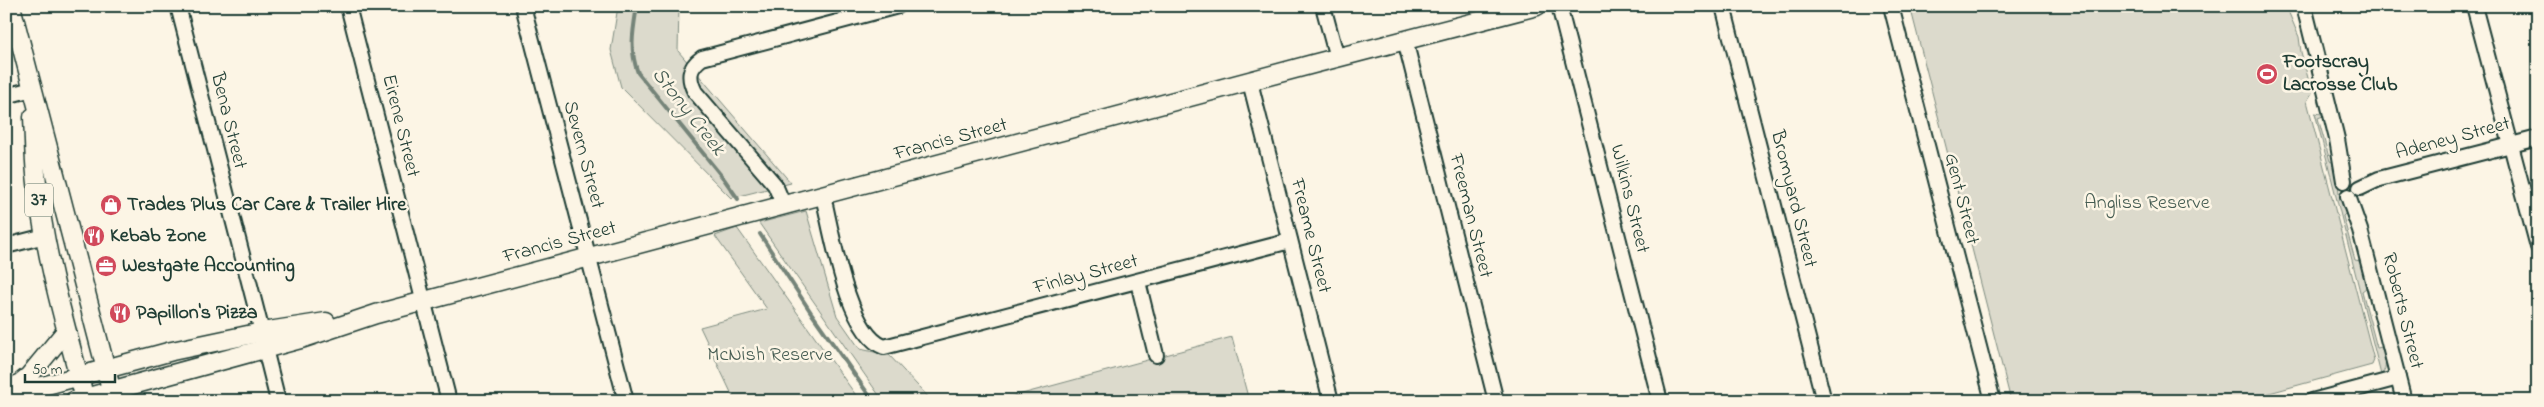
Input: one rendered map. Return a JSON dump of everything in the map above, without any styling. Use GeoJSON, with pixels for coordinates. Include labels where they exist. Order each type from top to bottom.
{"type":"FeatureCollection","features":[{"type":"Feature","properties":{"kind":"main road","name":"37"},"geometry":{"type":"LineString","coordinates":[[11,6],[113,396]]}},
{"type":"Feature","properties":{"kind":"main road","name":"Francis Street"},"geometry":{"type":"LineString","coordinates":[[82,400],[113,396],[264,341],[376,314],[589,258],[1537,6]]}},
{"type":"Feature","properties":{"kind":"main road","name":"37"},"geometry":{"type":"LineString","coordinates":[[32,89],[36,174],[45,236],[66,331],[79,376],[82,400]]}},
{"type":"Feature","properties":{"kind":"main road"},"geometry":{"type":"LineString","coordinates":[[6,395],[29,376],[66,331]]}},
{"type":"Feature","properties":{"kind":"main road","name":"Francis Street"},"geometry":{"type":"LineString","coordinates":[[6,395],[172,352],[264,341]]}},
{"type":"Feature","properties":{"kind":"street","name":"Bena Street"},"geometry":{"type":"LineString","coordinates":[[178,6],[278,401]]}},
{"type":"Feature","properties":{"kind":"street","name":"Eirene Street"},"geometry":{"type":"LineString","coordinates":[[348,6],[450,401]]}},
{"type":"Feature","properties":{"kind":"street","name":"Severn Street"},"geometry":{"type":"LineString","coordinates":[[523,6],[626,401]]}},
{"type":"Feature","properties":{"kind":"street"},"geometry":{"type":"LineString","coordinates":[[784,206],[775,185],[695,92],[689,77],[690,70],[702,58],[898,6]]}},
{"type":"Feature","properties":{"kind":"street"},"geometry":{"type":"LineString","coordinates":[[1323,6],[1337,58]]}},
{"type":"Feature","properties":{"kind":"street","name":"Wilkins Street"},"geometry":{"type":"LineString","coordinates":[[1559,6],[1660,401]]}},
{"type":"Feature","properties":{"kind":"street","name":"Bromyard Street"},"geometry":{"type":"LineString","coordinates":[[1723,6],[1824,401]]}},
{"type":"Feature","properties":{"kind":"street","name":"Gent Street"},"geometry":{"type":"LineString","coordinates":[[1891,6],[1993,401]]}},
{"type":"Feature","properties":{"kind":"street","name":"Roberts Street"},"geometry":{"type":"LineString","coordinates":[[2304,6],[2337,139],[2353,186],[2360,230],[2404,401]]}},
{"type":"Feature","properties":{"kind":"street"},"geometry":{"type":"LineString","coordinates":[[2474,6],[2538,246]]}},
{"type":"Feature","properties":{"kind":"street","name":"Freeman Street"},"geometry":{"type":"LineString","coordinates":[[1405,40],[1496,401]]}},
{"type":"Feature","properties":{"kind":"street","name":"Freame Street"},"geometry":{"type":"LineString","coordinates":[[1250,82],[1331,401]]}},
{"type":"Feature","properties":{"kind":"street"},"geometry":{"type":"LineString","coordinates":[[6,96],[32,89]]}},
{"type":"Feature","properties":{"kind":"street","name":"Adeney Street"},"geometry":{"type":"LineString","coordinates":[[2353,186],[2538,138]]}},
{"type":"Feature","properties":{"kind":"street","name":"Finlay Street"},"geometry":{"type":"LineString","coordinates":[[823,196],[850,304],[875,342],[884,347],[891,347],[1290,241]]}},
{"type":"Feature","properties":{"kind":"street"},"geometry":{"type":"LineString","coordinates":[[6,246],[45,236]]}},
{"type":"Feature","properties":{"kind":"street"},"geometry":{"type":"LineString","coordinates":[[1138,282],[1156,355]]}},
{"type":"Feature","properties":{"kind":"street"},"geometry":{"type":"LineString","coordinates":[[2312,401],[2398,378]]}},
{"type":"Feature","properties":{"kind":"green space"},"geometry":{"type":"Polygon","coordinates":[[[618,6],[679,6],[678,51],[791,183],[731,198],[621,87],[611,50],[618,6]]]}},
{"type":"Feature","properties":{"kind":"green space","name":"Angliss Reserve"},"geometry":{"type":"Polygon","coordinates":[[[1910,6],[2286,6],[2299,37],[2312,93],[2307,101],[2374,360],[2372,365],[2240,401],[2011,401],[1910,6]]]}},
{"type":"Feature","properties":{"kind":"green space"},"geometry":{"type":"Polygon","coordinates":[[[2315,113],[2322,114],[2323,116],[2318,118],[2330,161],[2336,164],[2339,193],[2348,211],[2343,216],[2355,260],[2360,261],[2366,288],[2362,291],[2377,348],[2382,347],[2385,358],[2385,369],[2381,375],[2315,113]]]}},
{"type":"Feature","properties":{"kind":"green space"},"geometry":{"type":"Polygon","coordinates":[[[806,211],[837,316],[860,349],[889,355],[932,401],[883,401],[759,223],[806,211]]]}},
{"type":"Feature","properties":{"kind":"green space","name":"McNish Reserve"},"geometry":{"type":"Polygon","coordinates":[[[737,228],[860,401],[735,401],[700,327],[767,309],[715,236],[737,228]]]}},
{"type":"Feature","properties":{"kind":"green space"},"geometry":{"type":"Polygon","coordinates":[[[1232,337],[1249,401],[996,401],[1232,337]]]}},
{"type":"Feature","properties":{"kind":"waterway","name":"Stony Creek"},"geometry":{"type":"LineString","coordinates":[[637,6],[633,32],[633,56],[638,73],[738,199]]}},
{"type":"Feature","properties":{"kind":"waterway","name":"Stony Creek"},"geometry":{"type":"LineString","coordinates":[[760,234],[812,314],[873,401]]}},
{"type":"Feature","properties":{"kind":"place","name":"Footscray Lacrosse Club"},"geometry":{"type":"Point","coordinates":[2267,74]}},
{"type":"Feature","properties":{"kind":"place","name":"Trades Plus Car Care & Trailer Hire"},"geometry":{"type":"Point","coordinates":[111,205]}},
{"type":"Feature","properties":{"kind":"place","name":"Kebab Zone"},"geometry":{"type":"Point","coordinates":[94,236]}},
{"type":"Feature","properties":{"kind":"place","name":"Westgate Accounting"},"geometry":{"type":"Point","coordinates":[106,266]}},
{"type":"Feature","properties":{"kind":"place","name":"Papillon's Pizza"},"geometry":{"type":"Point","coordinates":[120,313]}}]}
